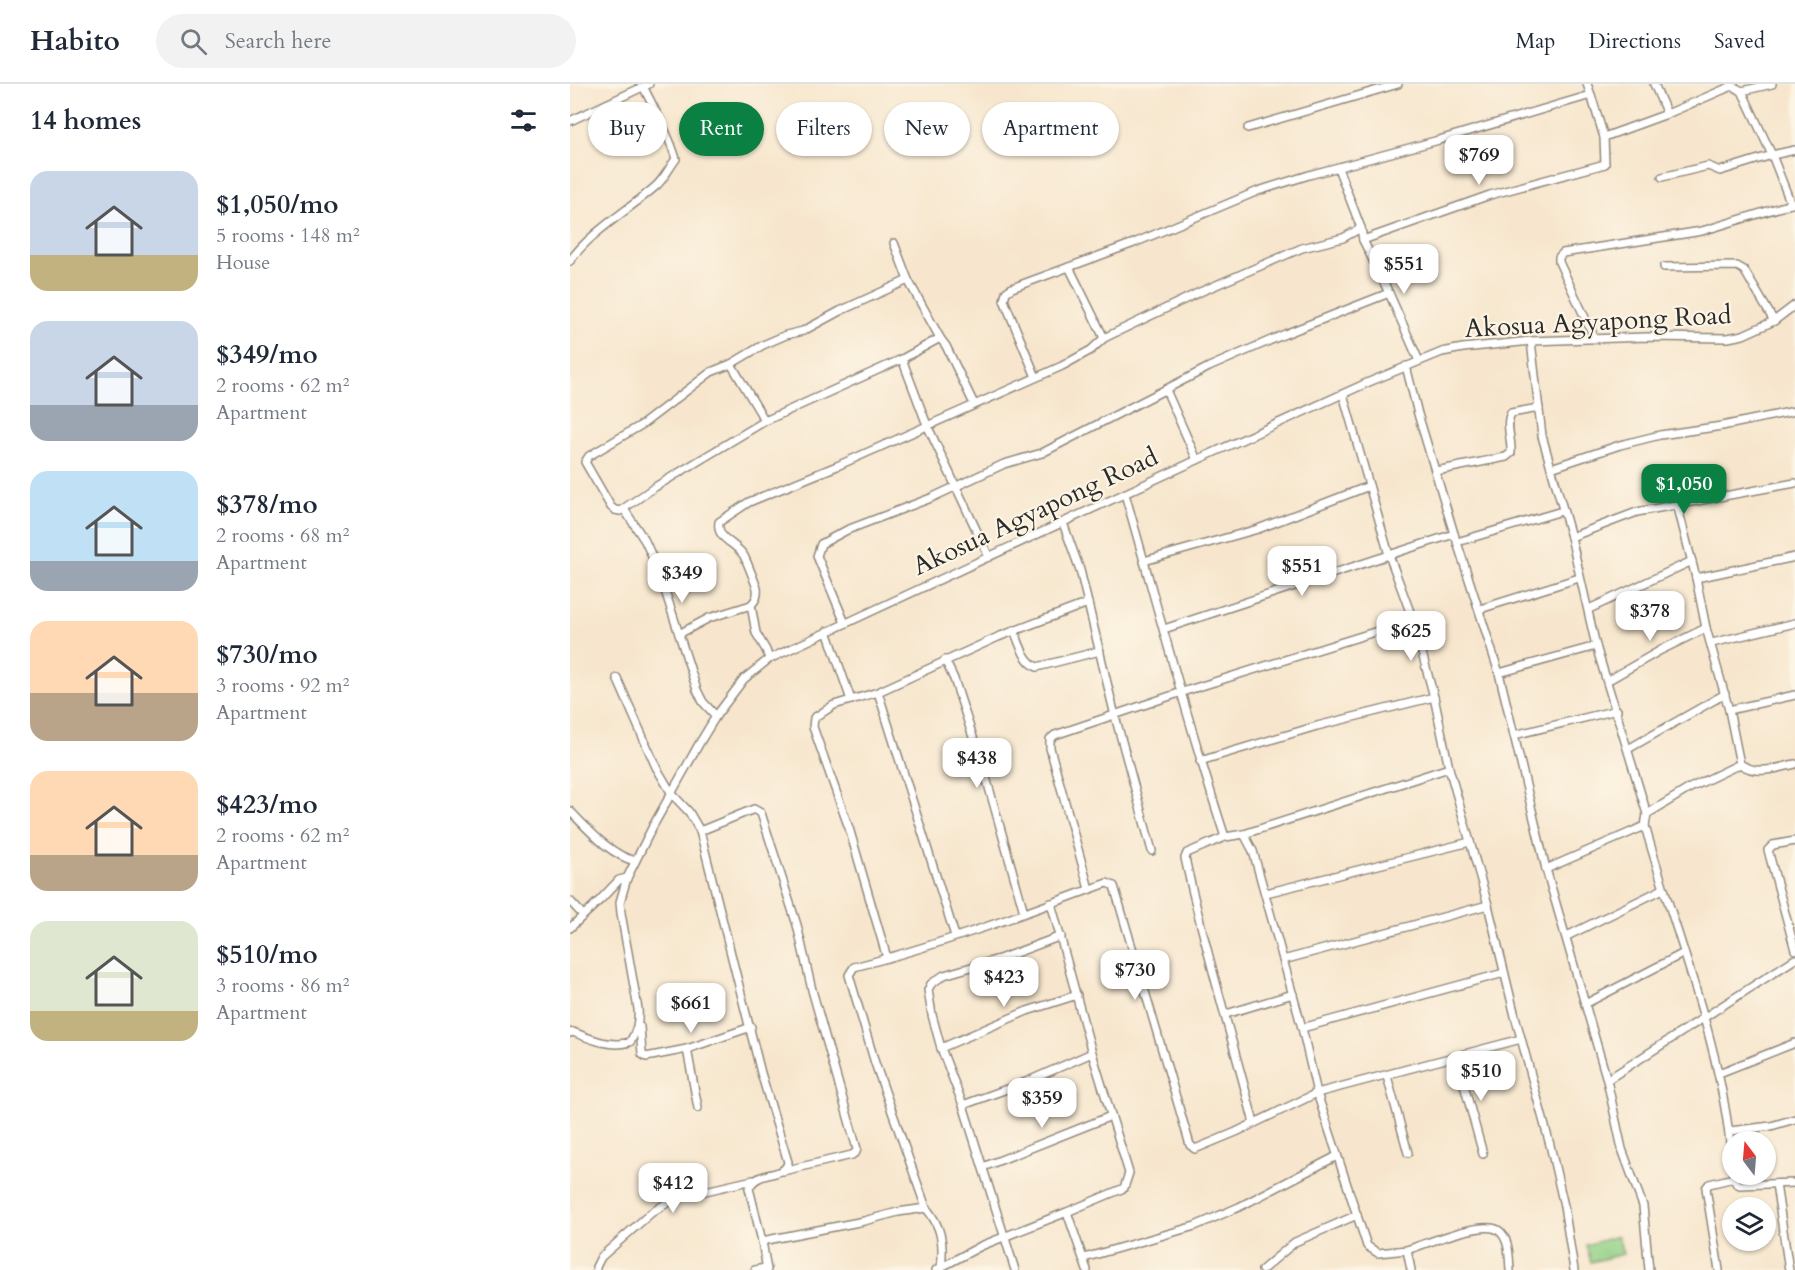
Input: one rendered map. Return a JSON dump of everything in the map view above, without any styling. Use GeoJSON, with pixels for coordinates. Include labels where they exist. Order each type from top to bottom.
{"type":"FeatureCollection","features":[{"type":"Feature","properties":{"kind":"street"},"geometry":{"type":"LineString","coordinates":[[1248,128],[1398,84]]}},
{"type":"Feature","properties":{"kind":"street"},"geometry":{"type":"LineString","coordinates":[[1363,240],[1490,195],[1605,164],[1604,137],[1587,84]]}},
{"type":"Feature","properties":{"kind":"street"},"geometry":{"type":"LineString","coordinates":[[1654,84],[1667,114]]}},
{"type":"Feature","properties":{"kind":"street"},"geometry":{"type":"LineString","coordinates":[[1742,91],[1772,84]]}},
{"type":"Feature","properties":{"kind":"street"},"geometry":{"type":"LineString","coordinates":[[1595,339],[1559,262],[1559,257],[1563,253],[1702,231],[1793,204],[1742,91],[1732,85],[1667,114],[1604,137]]}},
{"type":"Feature","properties":{"kind":"street"},"geometry":{"type":"LineString","coordinates":[[570,121],[646,86],[658,119],[671,140],[676,159],[658,184],[596,235],[570,261]]}},
{"type":"Feature","properties":{"kind":"street"},"geometry":{"type":"LineString","coordinates":[[1036,376],[1020,342],[1017,327],[1004,296],[1012,288],[1134,243],[1258,191],[1592,95]]}},
{"type":"Feature","properties":{"kind":"street"},"geometry":{"type":"LineString","coordinates":[[1662,177],[1707,166],[1720,171],[1795,150]]}},
{"type":"Feature","properties":{"kind":"street"},"geometry":{"type":"LineString","coordinates":[[1338,168],[1362,228],[1363,240],[1419,361]]}},
{"type":"Feature","properties":{"kind":"street"},"geometry":{"type":"LineString","coordinates":[[679,634],[709,618],[751,605],[758,594],[743,554],[720,534],[719,522],[749,502],[1081,356],[1104,338],[1200,292],[1302,248],[1343,238],[1362,228]]}},
{"type":"Feature","properties":{"kind":"street"},"geometry":{"type":"LineString","coordinates":[[894,243],[908,280],[946,346],[974,404]]}},
{"type":"Feature","properties":{"kind":"street"},"geometry":{"type":"LineString","coordinates":[[1664,267],[1737,266],[1744,270],[1774,321]]}},
{"type":"Feature","properties":{"kind":"street"},"geometry":{"type":"LineString","coordinates":[[1069,267],[1104,338]]}},
{"type":"Feature","properties":{"kind":"street"},"geometry":{"type":"LineString","coordinates":[[908,280],[840,311],[803,331],[762,345],[731,364],[711,372],[643,424],[586,459],[587,467],[611,507],[615,510],[624,509],[655,487],[765,421],[902,359],[940,339]]}},
{"type":"Feature","properties":{"kind":"street"},"geometry":{"type":"LineString","coordinates":[[845,623],[817,556],[821,544],[847,530],[931,498],[1004,464],[1042,453],[1187,378],[1247,350],[1389,293]]}},
{"type":"Feature","properties":{"kind":"street"},"geometry":{"type":"LineString","coordinates":[[1794,306],[1795,315]]}},
{"type":"Feature","properties":{"kind":"street","name":"Akosua Agyapong Road"},"geometry":{"type":"LineString","coordinates":[[687,1049],[646,1057],[642,1054],[634,976],[620,902],[635,861],[716,716],[744,679],[769,658],[1197,460],[1442,352],[1531,341],[1728,338],[1743,336],[1774,321],[1794,306]]}},
{"type":"Feature","properties":{"kind":"street"},"geometry":{"type":"LineString","coordinates":[[1531,341],[1542,436],[1571,537],[1596,646],[1647,814],[1645,826],[1719,1073],[1730,1131],[1771,1126],[1795,1119]]}},
{"type":"Feature","properties":{"kind":"street"},"geometry":{"type":"LineString","coordinates":[[902,359],[954,487],[989,557]]}},
{"type":"Feature","properties":{"kind":"street"},"geometry":{"type":"LineString","coordinates":[[731,364],[765,421]]}},
{"type":"Feature","properties":{"kind":"street"},"geometry":{"type":"LineString","coordinates":[[1406,366],[1455,538],[1499,673],[1546,868],[1607,1080],[1622,1149],[1643,1206],[1649,1270]]}},
{"type":"Feature","properties":{"kind":"street"},"geometry":{"type":"LineString","coordinates":[[1166,390],[1197,460]]}},
{"type":"Feature","properties":{"kind":"street"},"geometry":{"type":"LineString","coordinates":[[1343,394],[1389,555],[1413,620],[1434,697],[1449,768],[1488,905],[1564,1206],[1574,1270]]}},
{"type":"Feature","properties":{"kind":"street"},"geometry":{"type":"LineString","coordinates":[[1436,471],[1506,457],[1511,453],[1509,417],[1511,413],[1539,408]]}},
{"type":"Feature","properties":{"kind":"street"},"geometry":{"type":"LineString","coordinates":[[1551,468],[1620,445],[1660,435],[1722,426],[1795,411]]}},
{"type":"Feature","properties":{"kind":"street"},"geometry":{"type":"LineString","coordinates":[[1571,537],[1636,512],[1795,483]]}},
{"type":"Feature","properties":{"kind":"street"},"geometry":{"type":"LineString","coordinates":[[1144,561],[1258,529],[1369,486]]}},
{"type":"Feature","properties":{"kind":"street"},"geometry":{"type":"LineString","coordinates":[[1125,494],[1200,761],[1225,837]]}},
{"type":"Feature","properties":{"kind":"street"},"geometry":{"type":"LineString","coordinates":[[1677,504],[1706,628],[1730,710],[1740,764],[1749,770],[1763,771],[1795,764]]}},
{"type":"Feature","properties":{"kind":"street"},"geometry":{"type":"LineString","coordinates":[[624,509],[645,541],[659,572],[697,690],[703,702],[716,716]]}},
{"type":"Feature","properties":{"kind":"street"},"geometry":{"type":"LineString","coordinates":[[1164,629],[1389,555],[1562,511]]}},
{"type":"Feature","properties":{"kind":"street"},"geometry":{"type":"LineString","coordinates":[[1064,523],[1080,570],[1114,716],[1152,851]]}},
{"type":"Feature","properties":{"kind":"street"},"geometry":{"type":"LineString","coordinates":[[1696,578],[1795,557]]}},
{"type":"Feature","properties":{"kind":"street"},"geometry":{"type":"LineString","coordinates":[[1589,609],[1692,561]]}},
{"type":"Feature","properties":{"kind":"street"},"geometry":{"type":"LineString","coordinates":[[1480,609],[1579,578]]}},
{"type":"Feature","properties":{"kind":"street"},"geometry":{"type":"LineString","coordinates":[[886,958],[849,828],[813,727],[814,718],[822,712],[878,692],[1014,630],[1088,603]]}},
{"type":"Feature","properties":{"kind":"street"},"geometry":{"type":"LineString","coordinates":[[751,605],[756,633],[769,658]]}},
{"type":"Feature","properties":{"kind":"street"},"geometry":{"type":"LineString","coordinates":[[1089,889],[1050,748],[1050,739],[1055,735],[1182,692],[1413,620]]}},
{"type":"Feature","properties":{"kind":"street"},"geometry":{"type":"LineString","coordinates":[[1712,643],[1795,623]]}},
{"type":"Feature","properties":{"kind":"street"},"geometry":{"type":"LineString","coordinates":[[1607,681],[1661,650],[1706,628]]}},
{"type":"Feature","properties":{"kind":"street"},"geometry":{"type":"LineString","coordinates":[[1014,630],[1026,657],[1032,665],[1037,667],[1100,651]]}},
{"type":"Feature","properties":{"kind":"street"},"geometry":{"type":"LineString","coordinates":[[827,631],[851,700]]}},
{"type":"Feature","properties":{"kind":"street"},"geometry":{"type":"LineString","coordinates":[[1499,673],[1596,646]]}},
{"type":"Feature","properties":{"kind":"street"},"geometry":{"type":"LineString","coordinates":[[945,660],[954,679],[986,777],[1024,912]]}},
{"type":"Feature","properties":{"kind":"street"},"geometry":{"type":"LineString","coordinates":[[617,678],[656,767],[672,794],[689,812],[700,831],[761,1073],[788,1162],[783,1171]]}},
{"type":"Feature","properties":{"kind":"street"},"geometry":{"type":"LineString","coordinates":[[878,692],[955,936]]}},
{"type":"Feature","properties":{"kind":"street"},"geometry":{"type":"LineString","coordinates":[[1628,749],[1725,694]]}},
{"type":"Feature","properties":{"kind":"street"},"geometry":{"type":"LineString","coordinates":[[1730,710],[1795,695]]}},
{"type":"Feature","properties":{"kind":"street"},"geometry":{"type":"LineString","coordinates":[[1200,761],[1317,726],[1434,697]]}},
{"type":"Feature","properties":{"kind":"street"},"geometry":{"type":"LineString","coordinates":[[1514,735],[1617,710]]}},
{"type":"Feature","properties":{"kind":"street"},"geometry":{"type":"LineString","coordinates":[[1647,814],[1690,788],[1740,764]]}},
{"type":"Feature","properties":{"kind":"street"},"geometry":{"type":"LineString","coordinates":[[1254,1123],[1226,1014],[1200,928],[1185,858],[1187,853],[1225,837],[1244,834],[1449,768]]}},
{"type":"Feature","properties":{"kind":"street"},"geometry":{"type":"LineString","coordinates":[[596,1270],[601,1257],[651,1213],[675,1198],[852,1155],[857,1149],[796,925],[762,813],[754,809],[700,831]]}},
{"type":"Feature","properties":{"kind":"street"},"geometry":{"type":"LineString","coordinates":[[570,811],[597,837],[626,859],[635,861]]}},
{"type":"Feature","properties":{"kind":"street"},"geometry":{"type":"LineString","coordinates":[[1546,868],[1645,826]]}},
{"type":"Feature","properties":{"kind":"street"},"geometry":{"type":"LineString","coordinates":[[1244,834],[1253,851],[1266,893],[1317,1093],[1367,1246],[1378,1253],[1407,1250],[1488,1227],[1498,1230],[1504,1237],[1510,1270]]}},
{"type":"Feature","properties":{"kind":"street"},"geometry":{"type":"LineString","coordinates":[[1795,841],[1773,846],[1768,850],[1795,950]]}},
{"type":"Feature","properties":{"kind":"street"},"geometry":{"type":"LineString","coordinates":[[1266,893],[1470,842]]}},
{"type":"Feature","properties":{"kind":"street"},"geometry":{"type":"LineString","coordinates":[[570,928],[619,880],[627,878]]}},
{"type":"Feature","properties":{"kind":"street"},"geometry":{"type":"LineString","coordinates":[[940,1269],[943,1247],[934,1217],[926,1208],[875,1063],[849,975],[854,967],[955,936],[1107,883],[1114,886],[1190,1145],[1195,1149],[1317,1093],[1521,1039]]}},
{"type":"Feature","properties":{"kind":"street"},"geometry":{"type":"LineString","coordinates":[[1567,936],[1664,889]]}},
{"type":"Feature","properties":{"kind":"street"},"geometry":{"type":"LineString","coordinates":[[570,901],[583,915]]}},
{"type":"Feature","properties":{"kind":"street"},"geometry":{"type":"LineString","coordinates":[[940,1269],[981,1246],[1124,1188],[1129,1173],[1092,1053],[1051,903]]}},
{"type":"Feature","properties":{"kind":"street"},"geometry":{"type":"LineString","coordinates":[[1283,960],[1488,905]]}},
{"type":"Feature","properties":{"kind":"street"},"geometry":{"type":"LineString","coordinates":[[1015,1270],[963,1105],[941,1048],[928,990],[931,984],[944,975],[1002,958],[1061,936]]}},
{"type":"Feature","properties":{"kind":"street"},"geometry":{"type":"LineString","coordinates":[[1585,1004],[1684,953]]}},
{"type":"Feature","properties":{"kind":"street"},"geometry":{"type":"LineString","coordinates":[[1607,1080],[1795,959]]}},
{"type":"Feature","properties":{"kind":"street"},"geometry":{"type":"LineString","coordinates":[[1302,1028],[1504,973]]}},
{"type":"Feature","properties":{"kind":"street"},"geometry":{"type":"LineString","coordinates":[[1226,1014],[1293,994]]}},
{"type":"Feature","properties":{"kind":"street"},"geometry":{"type":"LineString","coordinates":[[941,1048],[1027,1011],[1077,995]]}},
{"type":"Feature","properties":{"kind":"street"},"geometry":{"type":"LineString","coordinates":[[570,1033],[622,1045],[630,1042],[639,1023]]}},
{"type":"Feature","properties":{"kind":"street"},"geometry":{"type":"LineString","coordinates":[[698,1108],[687,1049],[751,1027]]}},
{"type":"Feature","properties":{"kind":"street"},"geometry":{"type":"LineString","coordinates":[[1719,1073],[1795,1043]]}},
{"type":"Feature","properties":{"kind":"street"},"geometry":{"type":"LineString","coordinates":[[963,1105],[1026,1082],[1092,1053]]}},
{"type":"Feature","properties":{"kind":"street"},"geometry":{"type":"LineString","coordinates":[[1456,1056],[1483,1154]]}},
{"type":"Feature","properties":{"kind":"street"},"geometry":{"type":"LineString","coordinates":[[1387,1076],[1408,1153]]}},
{"type":"Feature","properties":{"kind":"street"},"geometry":{"type":"LineString","coordinates":[[983,1167],[1111,1116]]}},
{"type":"Feature","properties":{"kind":"street"},"geometry":{"type":"LineString","coordinates":[[1084,1258],[1195,1226],[1239,1208],[1337,1156]]}},
{"type":"Feature","properties":{"kind":"street"},"geometry":{"type":"LineString","coordinates":[[753,1180],[749,1188],[762,1241],[766,1269],[755,1270]]}},
{"type":"Feature","properties":{"kind":"street"},"geometry":{"type":"LineString","coordinates":[[1719,1270],[1706,1188],[1709,1184],[1722,1180]]}},
{"type":"Feature","properties":{"kind":"street"},"geometry":{"type":"LineString","coordinates":[[1789,1270],[1776,1184],[1795,1183]]}},
{"type":"Feature","properties":{"kind":"street"},"geometry":{"type":"LineString","coordinates":[[762,1241],[926,1208]]}},
{"type":"Feature","properties":{"kind":"street"},"geometry":{"type":"LineString","coordinates":[[1067,1212],[1087,1270]]}},
{"type":"Feature","properties":{"kind":"street"},"geometry":{"type":"LineString","coordinates":[[1262,1270],[1294,1242],[1357,1215]]}},
{"type":"Feature","properties":{"kind":"street"},"geometry":{"type":"LineString","coordinates":[[1407,1250],[1411,1270]]}},
{"type":"Feature","properties":{"kind":"green space"},"geometry":{"type":"Polygon","coordinates":[[[1618,1236],[1623,1254],[1591,1262],[1586,1245],[1618,1236]]]}}]}
